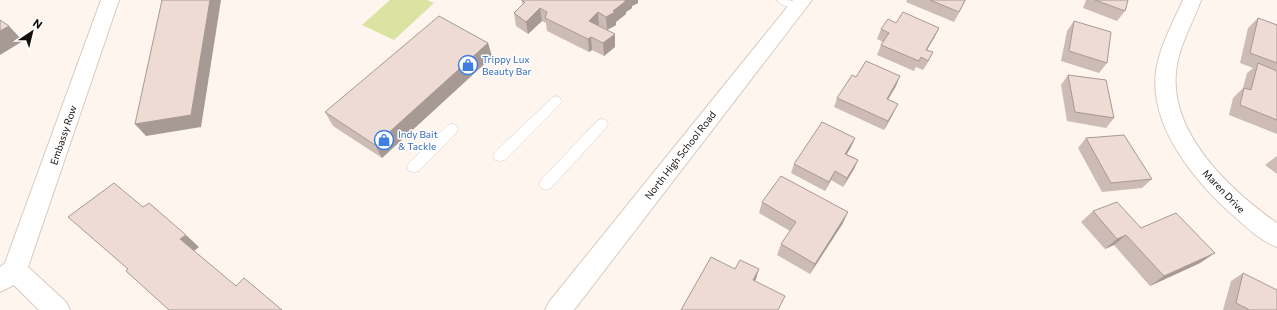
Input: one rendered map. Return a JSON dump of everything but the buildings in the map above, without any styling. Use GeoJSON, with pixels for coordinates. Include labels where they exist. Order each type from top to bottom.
{"type":"FeatureCollection","features":[{"type":"Feature","properties":{"kind":"street","name":"Embassy Row"},"geometry":{"type":"LineString","coordinates":[[57,310],[8,275],[110,0]]}},
{"type":"Feature","properties":{"kind":"street","name":"Maren Drive"},"geometry":{"type":"LineString","coordinates":[[1192,0],[1166,70],[1166,92],[1172,116],[1190,152],[1212,180],[1250,217],[1277,236]]}},
{"type":"Feature","properties":{"kind":"street","name":"North High School Road"},"geometry":{"type":"LineString","coordinates":[[558,310],[794,2]]}},
{"type":"Feature","properties":{"kind":"lane"},"geometry":{"type":"LineString","coordinates":[[500,156],[556,100]]}},
{"type":"Feature","properties":{"kind":"lane"},"geometry":{"type":"LineString","coordinates":[[546,184],[602,124]]}},
{"type":"Feature","properties":{"kind":"lane"},"geometry":{"type":"LineString","coordinates":[[414,167],[452,129]]}},
{"type":"Feature","properties":{"kind":"green space"},"geometry":{"type":"Polygon","coordinates":[[[390,0],[427,0],[434,3],[394,40],[362,25],[390,0]]]}},
{"type":"Feature","properties":{"kind":"place","name":"Trippy Lux Beauty Bar"},"geometry":{"type":"Point","coordinates":[468,65]}},
{"type":"Feature","properties":{"kind":"place","name":"Indy Bait & Tackle"},"geometry":{"type":"Point","coordinates":[384,140]}}]}
